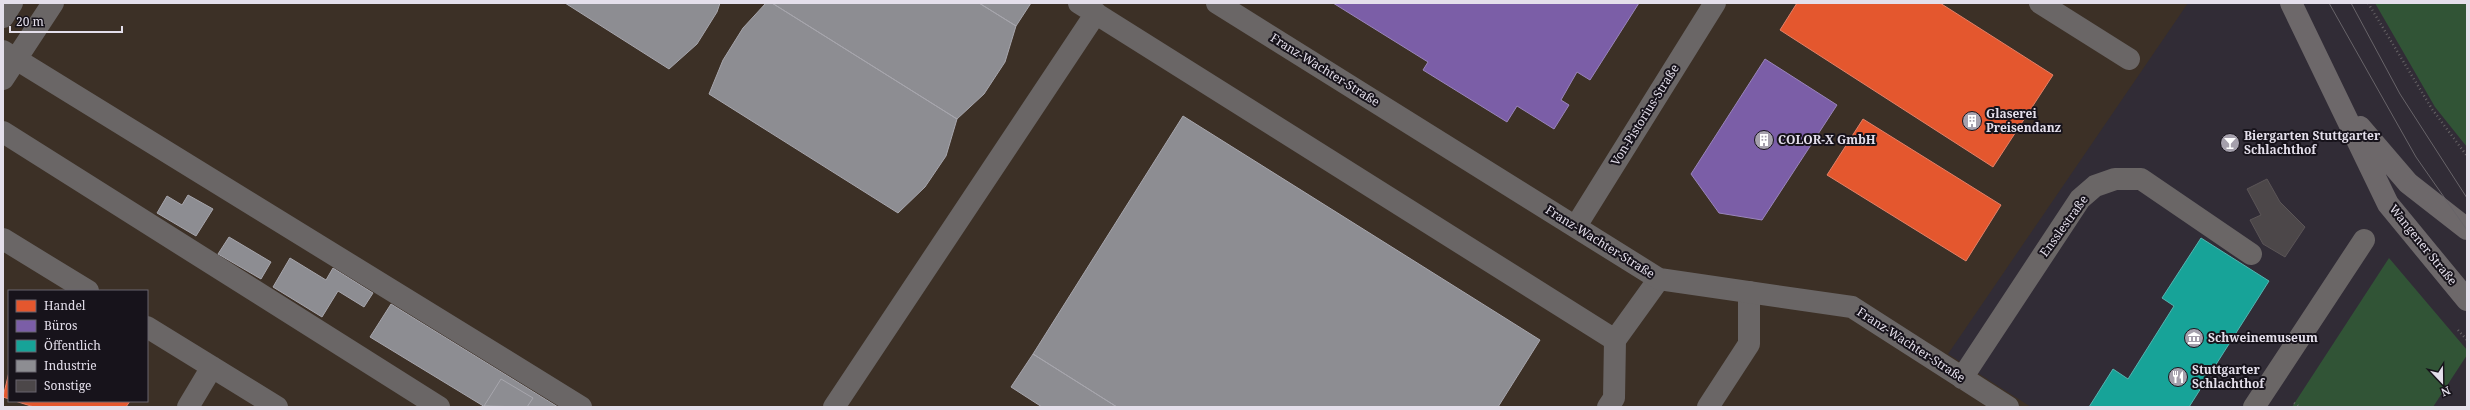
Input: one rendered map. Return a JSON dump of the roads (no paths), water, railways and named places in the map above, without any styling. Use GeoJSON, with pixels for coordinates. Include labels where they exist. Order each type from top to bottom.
{"type":"FeatureCollection","features":[{"type":"Feature","properties":{"kind":"street"},"geometry":{"type":"LineString","coordinates":[[3,17],[12,3]]}},
{"type":"Feature","properties":{"kind":"street"},"geometry":{"type":"LineString","coordinates":[[3,79],[9,55],[53,3]]}},
{"type":"Feature","properties":{"kind":"street","name":"Franz-Wachter-Straße"},"geometry":{"type":"LineString","coordinates":[[1217,3],[1576,226],[1659,280],[1852,307],[2008,407]]}},
{"type":"Feature","properties":{"kind":"street","name":"Von-Pistorius-Straße"},"geometry":{"type":"LineString","coordinates":[[1576,226],[1715,3]]}},
{"type":"Feature","properties":{"kind":"street"},"geometry":{"type":"LineString","coordinates":[[2040,3],[2129,59]]}},
{"type":"Feature","properties":{"kind":"street","name":"Wangener Straße"},"geometry":{"type":"LineString","coordinates":[[2291,3],[2388,204],[2467,300]]}},
{"type":"Feature","properties":{"kind":"street"},"geometry":{"type":"LineString","coordinates":[[834,407],[1087,8],[1615,340]]}},
{"type":"Feature","properties":{"kind":"street"},"geometry":{"type":"LineString","coordinates":[[9,55],[581,407]]}},
{"type":"Feature","properties":{"kind":"street","name":"Wangener Straße"},"geometry":{"type":"LineString","coordinates":[[2340,103],[2408,183],[2467,229]]}},
{"type":"Feature","properties":{"kind":"street"},"geometry":{"type":"LineString","coordinates":[[3,132],[439,407]]}},
{"type":"Feature","properties":{"kind":"street","name":"Ensslestraße"},"geometry":{"type":"LineString","coordinates":[[1962,378],[2080,199],[2095,186],[2115,179],[2141,179],[2251,254]]}},
{"type":"Feature","properties":{"kind":"street"},"geometry":{"type":"LineString","coordinates":[[3,239],[86,290]]}},
{"type":"Feature","properties":{"kind":"street"},"geometry":{"type":"LineString","coordinates":[[2254,407],[2364,240]]}},
{"type":"Feature","properties":{"kind":"street"},"geometry":{"type":"LineString","coordinates":[[1608,407],[1614,398],[1615,340],[1659,280]]}},
{"type":"Feature","properties":{"kind":"street"},"geometry":{"type":"LineString","coordinates":[[1708,407],[1749,344],[1749,292]]}},
{"type":"Feature","properties":{"kind":"street"},"geometry":{"type":"LineString","coordinates":[[148,328],[277,407]]}},
{"type":"Feature","properties":{"kind":"street"},"geometry":{"type":"LineString","coordinates":[[188,407],[212,367]]}},
{"type":"Feature","properties":{"kind":"tram line"},"geometry":{"type":"LineString","coordinates":[[2329,3],[2416,157],[2467,230]]}},
{"type":"Feature","properties":{"kind":"tram line"},"geometry":{"type":"LineString","coordinates":[[2351,3],[2400,94],[2467,198]]}},
{"type":"Feature","properties":{"kind":"place","name":"Glaserei Preisendanz"},"geometry":{"type":"Point","coordinates":[1972,121]}},
{"type":"Feature","properties":{"kind":"place","name":"COLOR-X GmbH"},"geometry":{"type":"Point","coordinates":[1764,140]}},
{"type":"Feature","properties":{"kind":"place","name":"Biergarten Stuttgarter Schlachthof"},"geometry":{"type":"Point","coordinates":[2230,143]}},
{"type":"Feature","properties":{"kind":"place","name":"Schweinemuseum"},"geometry":{"type":"Point","coordinates":[2194,338]}},
{"type":"Feature","properties":{"kind":"place","name":"Stuttgarter Schlachthof"},"geometry":{"type":"Point","coordinates":[2178,377]}}]}
